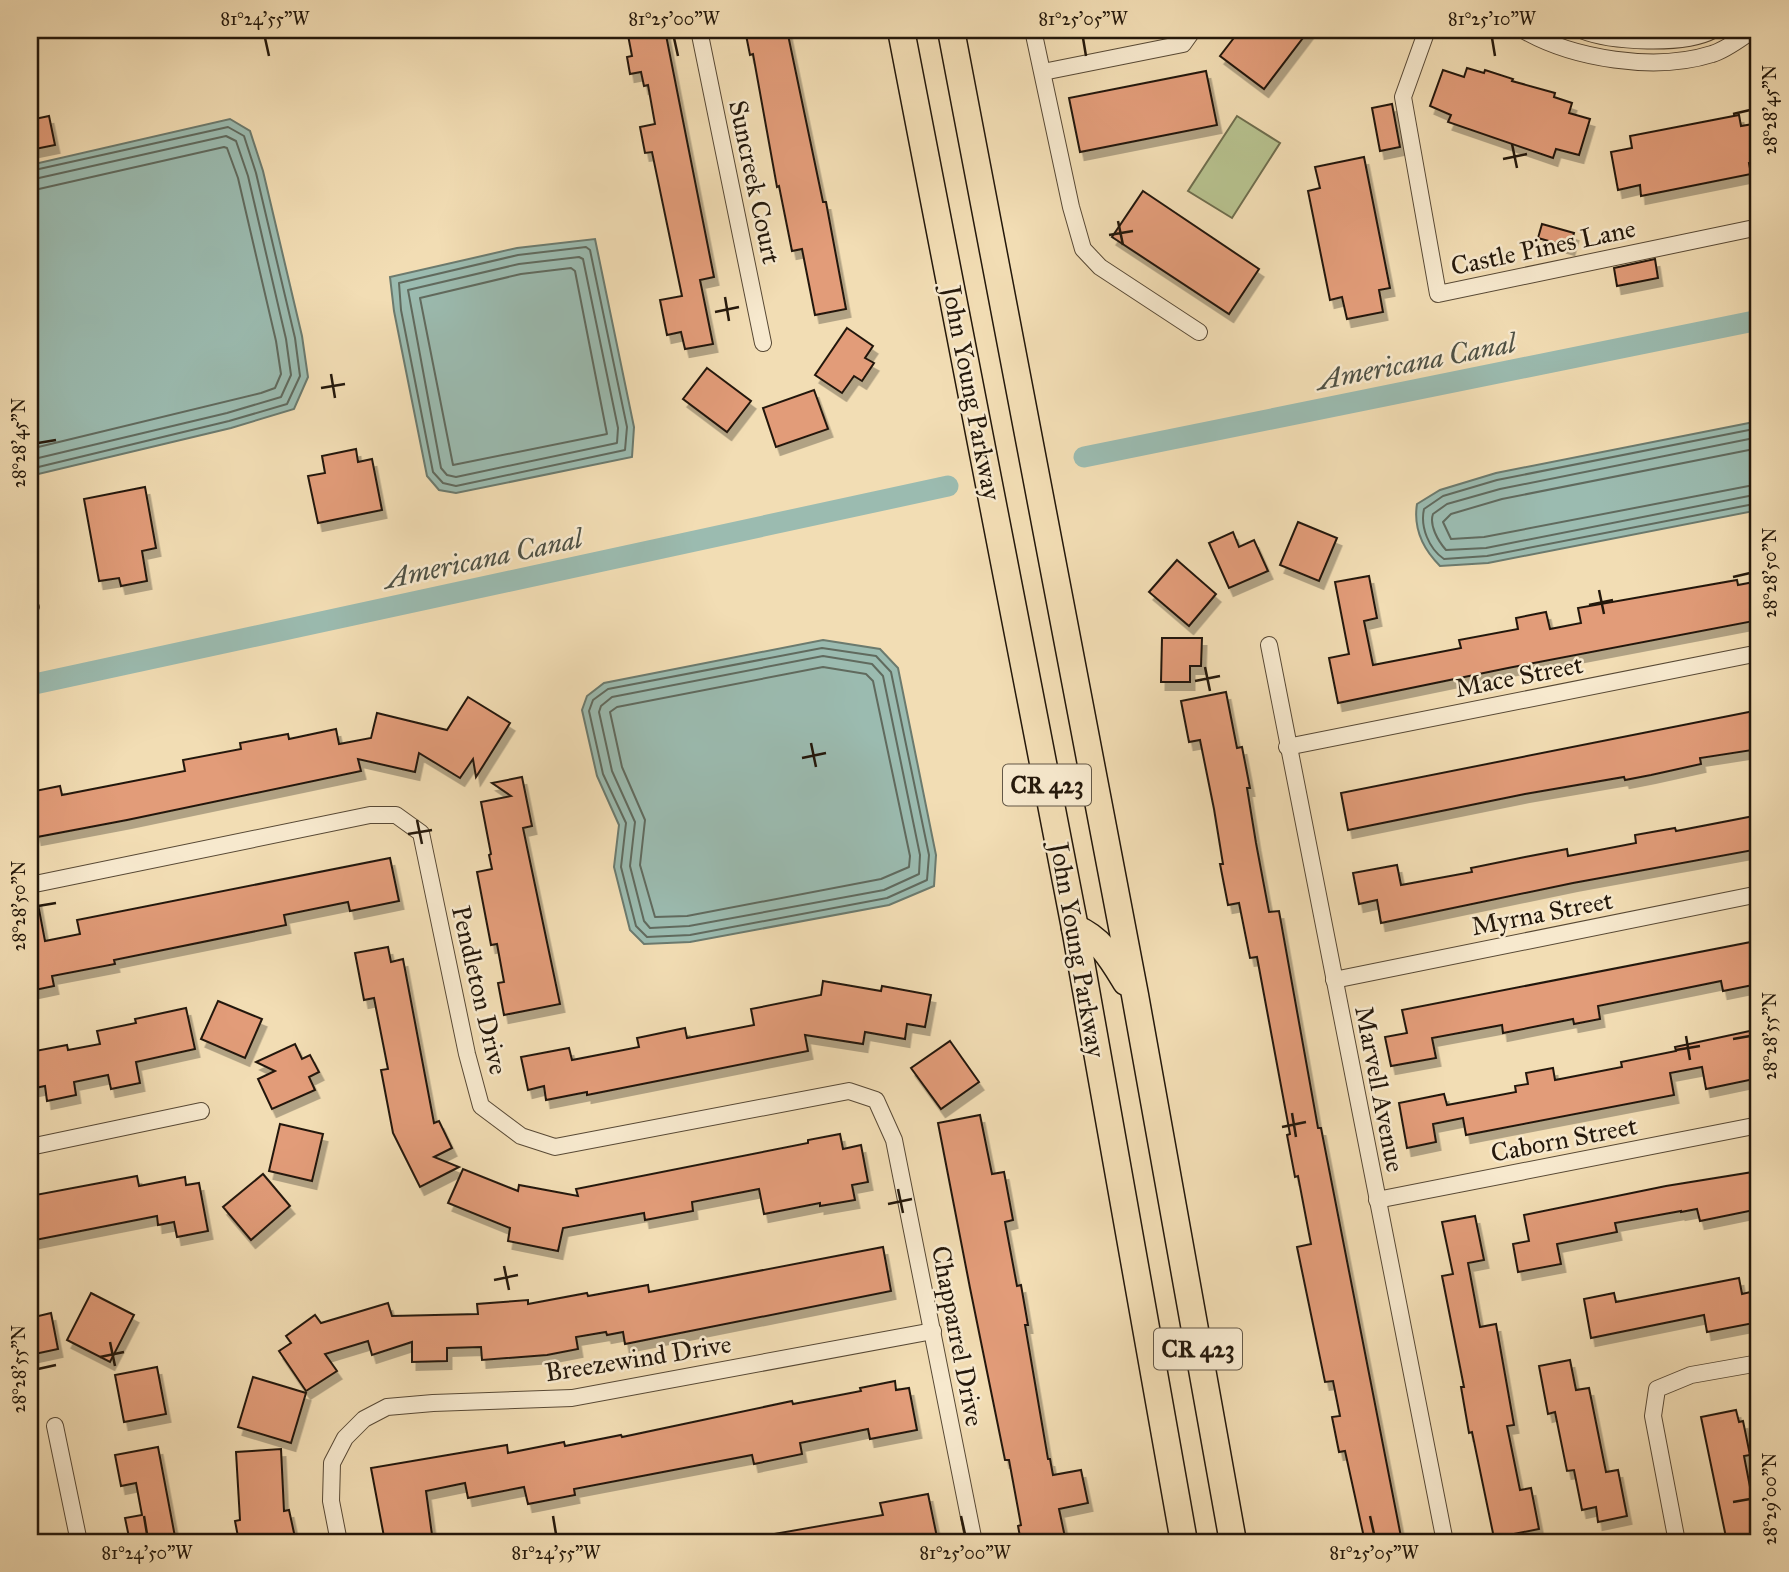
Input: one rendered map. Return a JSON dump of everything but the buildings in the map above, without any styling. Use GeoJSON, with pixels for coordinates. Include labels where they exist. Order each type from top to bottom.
{"type":"FeatureCollection","features":[{"type":"Feature","properties":{"kind":"highway","name":"John Young Parkway"},"geometry":{"type":"LineString","coordinates":[[901,30],[1075,928],[1184,1542]]}},
{"type":"Feature","properties":{"kind":"highway","name":"John Young Parkway"},"geometry":{"type":"LineString","coordinates":[[951,30],[1135,995],[1233,1542]]}},
{"type":"Feature","properties":{"kind":"highway"},"geometry":{"type":"LineString","coordinates":[[1075,928],[1089,934],[1104,946],[1135,995]]}},
{"type":"Feature","properties":{"kind":"street","name":"Suncreek Court"},"geometry":{"type":"LineString","coordinates":[[699,30],[763,343]]}},
{"type":"Feature","properties":{"kind":"street"},"geometry":{"type":"LineString","coordinates":[[1033,30],[1071,207],[1083,249],[1100,267],[1199,332]]}},
{"type":"Feature","properties":{"kind":"street"},"geometry":{"type":"LineString","coordinates":[[1043,72],[1183,44],[1194,30]]}},
{"type":"Feature","properties":{"kind":"street","name":"Castle Pines Lane"},"geometry":{"type":"LineString","coordinates":[[1427,30],[1403,97],[1438,293],[1759,227]]}},
{"type":"Feature","properties":{"kind":"street"},"geometry":{"type":"LineString","coordinates":[[1523,30],[1541,40],[1602,58],[1656,63],[1713,54],[1754,30]]}},
{"type":"Feature","properties":{"kind":"street"},"geometry":{"type":"LineString","coordinates":[[1581,30],[1598,37],[1665,41],[1713,30]]}},
{"type":"Feature","properties":{"kind":"street","name":"Marvell Avenue"},"geometry":{"type":"LineString","coordinates":[[1269,645],[1445,1542]]}},
{"type":"Feature","properties":{"kind":"street","name":"Mace Street"},"geometry":{"type":"LineString","coordinates":[[1287,747],[1759,653]]}},
{"type":"Feature","properties":{"kind":"street","name":"Pendleton Drive"},"geometry":{"type":"LineString","coordinates":[[30,885],[370,815],[396,815],[421,833],[467,1054],[481,1106],[521,1136],[555,1147],[849,1091],[876,1101],[894,1140]]}},
{"type":"Feature","properties":{"kind":"street","name":"Myrna Street"},"geometry":{"type":"LineString","coordinates":[[1334,979],[1759,894]]}},
{"type":"Feature","properties":{"kind":"street"},"geometry":{"type":"LineString","coordinates":[[30,1147],[201,1111]]}},
{"type":"Feature","properties":{"kind":"street","name":"Caborn Street"},"geometry":{"type":"LineString","coordinates":[[1377,1200],[1759,1125]]}},
{"type":"Feature","properties":{"kind":"street","name":"Chapparrel Drive"},"geometry":{"type":"LineString","coordinates":[[894,1140],[974,1542]]}},
{"type":"Feature","properties":{"kind":"street","name":"Breezewind Drive"},"geometry":{"type":"LineString","coordinates":[[340,1542],[331,1501],[332,1463],[345,1438],[364,1419],[387,1407],[572,1398],[933,1331]]}},
{"type":"Feature","properties":{"kind":"street"},"geometry":{"type":"LineString","coordinates":[[1677,1542],[1653,1416],[1657,1389],[1690,1375],[1759,1363]]}},
{"type":"Feature","properties":{"kind":"street"},"geometry":{"type":"LineString","coordinates":[[55,1426],[79,1542]]}},
{"type":"Feature","properties":{"kind":"green space"},"geometry":{"type":"Polygon","coordinates":[[[1237,116],[1280,143],[1232,218],[1188,191],[1237,116]]]}},
{"type":"Feature","properties":{"kind":"water"},"geometry":{"type":"Polygon","coordinates":[[[230,119],[250,131],[263,171],[302,336],[308,377],[294,409],[231,428],[30,476],[30,165],[230,119]]]}},
{"type":"Feature","properties":{"kind":"water"},"geometry":{"type":"Polygon","coordinates":[[[595,239],[634,427],[632,457],[456,493],[439,490],[427,476],[394,311],[390,277],[517,248],[595,239]]]}},
{"type":"Feature","properties":{"kind":"water"},"geometry":{"type":"Polygon","coordinates":[[[1759,421],[1759,510],[1488,563],[1440,566],[1429,553],[1418,530],[1417,504],[1440,490],[1496,473],[1759,421]]]}},
{"type":"Feature","properties":{"kind":"water"},"geometry":{"type":"Polygon","coordinates":[[[823,640],[880,649],[898,668],[936,855],[934,886],[889,905],[690,942],[644,944],[630,930],[614,867],[619,825],[597,776],[582,710],[587,696],[604,683],[823,640]]]}},
{"type":"Feature","properties":{"kind":"waterway","name":"Americana Canal"},"geometry":{"type":"LineString","coordinates":[[1084,457],[1759,320]]}},
{"type":"Feature","properties":{"kind":"waterway","name":"Americana Canal"},"geometry":{"type":"LineString","coordinates":[[30,685],[948,486]]}}]}
